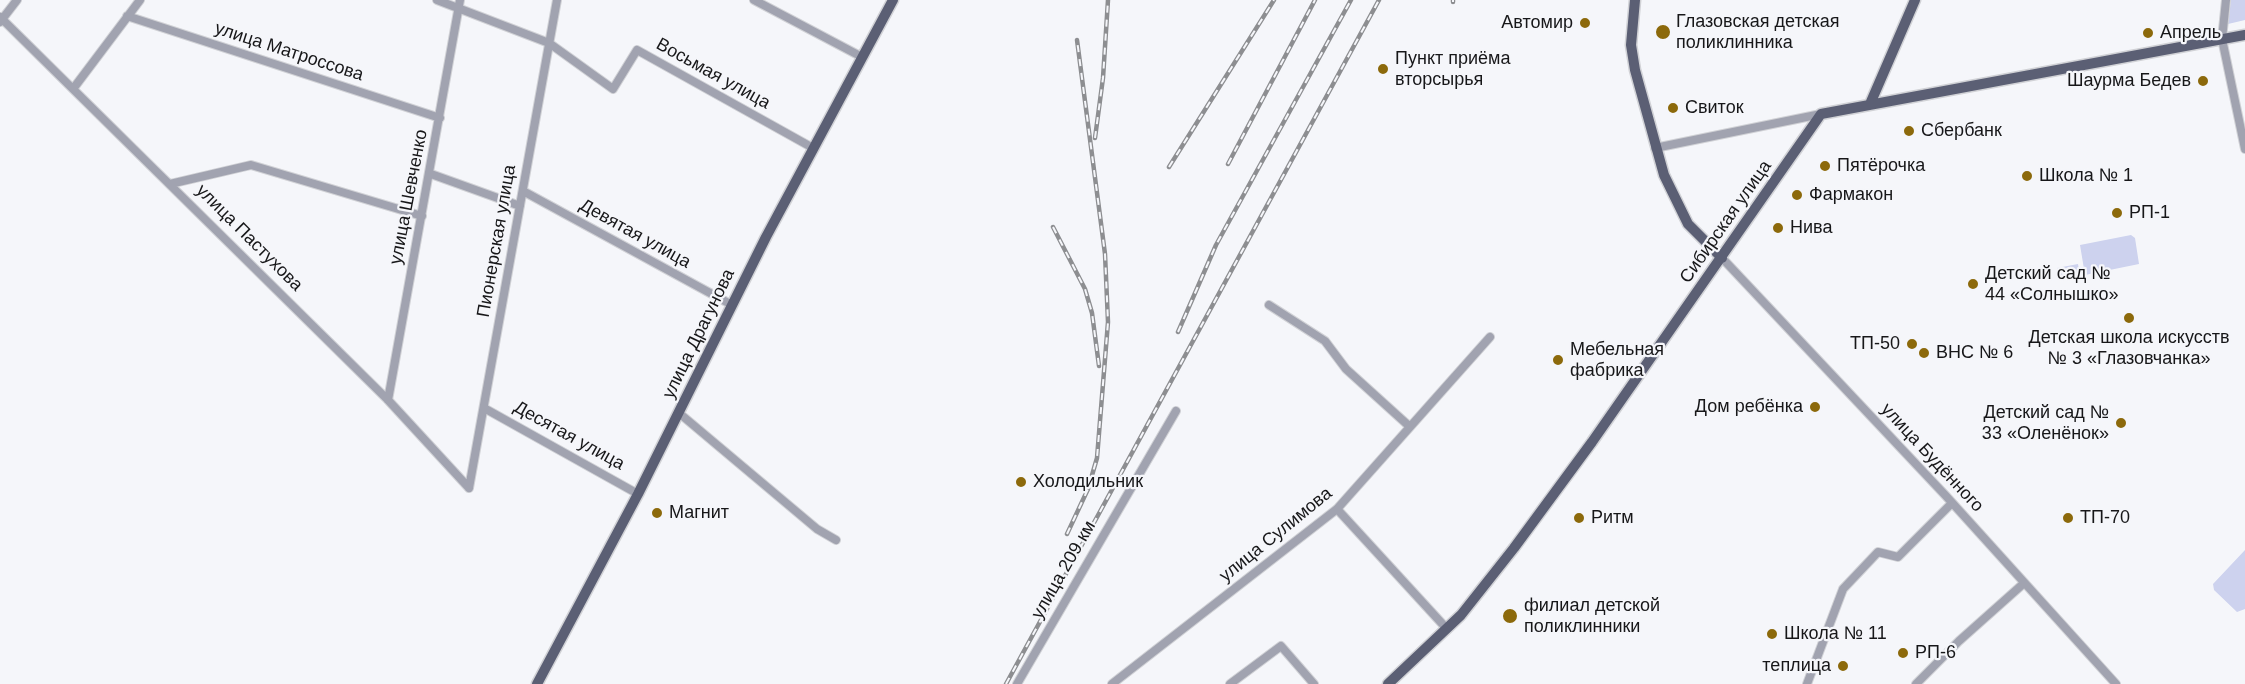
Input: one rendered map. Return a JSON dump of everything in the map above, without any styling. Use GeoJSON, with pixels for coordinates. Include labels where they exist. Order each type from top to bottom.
{"type":"FeatureCollection","features":[{"type":"Feature","properties":{"kind":"main road","name":"улица Драгунова"},"geometry":{"type":"LineString","coordinates":[[537,684],[638,494],[813,148],[893,0]]}},
{"type":"Feature","properties":{"kind":"main road"},"geometry":{"type":"LineString","coordinates":[[1635,0],[1631,45],[1639,90],[1655,148],[1678,208],[1688,224],[1722,258]]}},
{"type":"Feature","properties":{"kind":"main road"},"geometry":{"type":"LineString","coordinates":[[1870,104],[1916,0]]}},
{"type":"Feature","properties":{"kind":"main road"},"geometry":{"type":"LineString","coordinates":[[1821,114],[2245,35]]}},
{"type":"Feature","properties":{"kind":"main road","name":"Сибирская улица"},"geometry":{"type":"LineString","coordinates":[[1388,684],[1447,629],[1514,548],[1592,442],[1821,114]]}},
{"type":"Feature","properties":{"kind":"street"},"geometry":{"type":"LineString","coordinates":[[1,20],[17,0]]}},
{"type":"Feature","properties":{"kind":"street"},"geometry":{"type":"LineString","coordinates":[[73,89],[140,0]]}},
{"type":"Feature","properties":{"kind":"street"},"geometry":{"type":"LineString","coordinates":[[437,0],[460,4],[549,43]]}},
{"type":"Feature","properties":{"kind":"street","name":"Пионерская улица"},"geometry":{"type":"LineString","coordinates":[[469,488],[557,0]]}},
{"type":"Feature","properties":{"kind":"street"},"geometry":{"type":"LineString","coordinates":[[754,0],[862,57]]}},
{"type":"Feature","properties":{"kind":"street"},"geometry":{"type":"LineString","coordinates":[[2226,0],[2222,39],[2245,149]]}},
{"type":"Feature","properties":{"kind":"street","name":"улица Шевченко"},"geometry":{"type":"LineString","coordinates":[[388,400],[431,174],[460,4]]}},
{"type":"Feature","properties":{"kind":"street","name":"улица Матроссова"},"geometry":{"type":"LineString","coordinates":[[127,16],[440,118]]}},
{"type":"Feature","properties":{"kind":"street","name":"улица Пастухова"},"geometry":{"type":"LineString","coordinates":[[1,20],[388,400],[469,488]]}},
{"type":"Feature","properties":{"kind":"street","name":"Восьмая улица"},"geometry":{"type":"LineString","coordinates":[[549,43],[613,89],[637,50],[813,148]]}},
{"type":"Feature","properties":{"kind":"street"},"geometry":{"type":"LineString","coordinates":[[1655,148],[1821,114]]}},
{"type":"Feature","properties":{"kind":"street"},"geometry":{"type":"LineString","coordinates":[[170,184],[251,165],[422,216]]}},
{"type":"Feature","properties":{"kind":"street"},"geometry":{"type":"LineString","coordinates":[[431,174],[520,206]]}},
{"type":"Feature","properties":{"kind":"street","name":"Девятая улица"},"geometry":{"type":"LineString","coordinates":[[523,191],[732,306]]}},
{"type":"Feature","properties":{"kind":"street","name":"улица Будённого"},"geometry":{"type":"LineString","coordinates":[[1722,258],[1952,503],[2116,684]]}},
{"type":"Feature","properties":{"kind":"street"},"geometry":{"type":"LineString","coordinates":[[1269,305],[1325,341],[1346,369],[1409,426]]}},
{"type":"Feature","properties":{"kind":"street","name":"улица Сулимова"},"geometry":{"type":"LineString","coordinates":[[1112,684],[1338,509],[1490,337]]}},
{"type":"Feature","properties":{"kind":"street","name":"Десятая улица"},"geometry":{"type":"LineString","coordinates":[[483,408],[638,494]]}},
{"type":"Feature","properties":{"kind":"street","name":"улица 209 км"},"geometry":{"type":"LineString","coordinates":[[1017,684],[1176,411]]}},
{"type":"Feature","properties":{"kind":"street"},"geometry":{"type":"LineString","coordinates":[[680,412],[817,529],[836,540]]}},
{"type":"Feature","properties":{"kind":"street"},"geometry":{"type":"LineString","coordinates":[[1807,684],[1843,589],[1878,552],[1898,557],[1952,503]]}},
{"type":"Feature","properties":{"kind":"street"},"geometry":{"type":"LineString","coordinates":[[1338,509],[1447,629]]}},
{"type":"Feature","properties":{"kind":"street"},"geometry":{"type":"LineString","coordinates":[[1916,684],[1959,641],[2023,584]]}},
{"type":"Feature","properties":{"kind":"street"},"geometry":{"type":"LineString","coordinates":[[1230,684],[1281,646],[1314,684]]}},
{"type":"Feature","properties":{"kind":"shaded area"},"geometry":{"type":"Polygon","coordinates":[[[2231,0],[2245,0],[2245,20],[2228,24],[2231,0]]]}},
{"type":"Feature","properties":{"kind":"shaded area"},"geometry":{"type":"Polygon","coordinates":[[[2131,235],[2135,238],[2139,264],[2085,275],[2080,245],[2131,235]]]}},
{"type":"Feature","properties":{"kind":"shaded area"},"geometry":{"type":"Polygon","coordinates":[[[2078,264],[2080,275],[2059,279],[2057,268],[2078,264]]]}},
{"type":"Feature","properties":{"kind":"shaded area"},"geometry":{"type":"Polygon","coordinates":[[[2245,550],[2245,609],[2237,612],[2214,590],[2213,584],[2245,550]]]}},
{"type":"Feature","properties":{"kind":"railway"},"geometry":{"type":"LineString","coordinates":[[1095,138],[1103,78],[1108,0]]}},
{"type":"Feature","properties":{"kind":"railway"},"geometry":{"type":"LineString","coordinates":[[1169,167],[1274,0]]}},
{"type":"Feature","properties":{"kind":"railway"},"geometry":{"type":"LineString","coordinates":[[1228,164],[1315,0]]}},
{"type":"Feature","properties":{"kind":"railway"},"geometry":{"type":"LineString","coordinates":[[1178,332],[1216,245],[1351,0]]}},
{"type":"Feature","properties":{"kind":"railway"},"geometry":{"type":"LineString","coordinates":[[1006,684],[1379,0]]}},
{"type":"Feature","properties":{"kind":"railway"},"geometry":{"type":"LineString","coordinates":[[1067,534],[1088,489],[1097,458],[1108,322],[1105,254],[1077,40]]}},
{"type":"Feature","properties":{"kind":"railway"},"geometry":{"type":"LineString","coordinates":[[1053,227],[1085,289],[1092,313],[1099,366]]}},
{"type":"Feature","properties":{"kind":"place","name":"Автомир"},"geometry":{"type":"Point","coordinates":[1585,23]}},
{"type":"Feature","properties":{"kind":"place","name":"Глазовская детская поликлинника"},"geometry":{"type":"Point","coordinates":[1663,32]}},
{"type":"Feature","properties":{"kind":"place","name":"Апрель"},"geometry":{"type":"Point","coordinates":[2148,33]}},
{"type":"Feature","properties":{"kind":"place","name":"Пункт приёма вторсырья"},"geometry":{"type":"Point","coordinates":[1383,69]}},
{"type":"Feature","properties":{"kind":"place","name":"Шаурма Бедев"},"geometry":{"type":"Point","coordinates":[2203,81]}},
{"type":"Feature","properties":{"kind":"place","name":"Свиток"},"geometry":{"type":"Point","coordinates":[1673,108]}},
{"type":"Feature","properties":{"kind":"place","name":"Сбербанк"},"geometry":{"type":"Point","coordinates":[1909,131]}},
{"type":"Feature","properties":{"kind":"place","name":"Пятёрочка"},"geometry":{"type":"Point","coordinates":[1825,166]}},
{"type":"Feature","properties":{"kind":"place","name":"Школа № 1"},"geometry":{"type":"Point","coordinates":[2027,176]}},
{"type":"Feature","properties":{"kind":"place","name":"Фармакон"},"geometry":{"type":"Point","coordinates":[1797,195]}},
{"type":"Feature","properties":{"kind":"place","name":"РП-1"},"geometry":{"type":"Point","coordinates":[2117,213]}},
{"type":"Feature","properties":{"kind":"place","name":"Нива"},"geometry":{"type":"Point","coordinates":[1778,228]}},
{"type":"Feature","properties":{"kind":"place","name":"Детский сад № 44 «Солнышко»"},"geometry":{"type":"Point","coordinates":[1973,284]}},
{"type":"Feature","properties":{"kind":"place","name":"Детская школа искусств № 3 «Глазовчанка»"},"geometry":{"type":"Point","coordinates":[2129,318]}},
{"type":"Feature","properties":{"kind":"place","name":"ТП-50"},"geometry":{"type":"Point","coordinates":[1912,344]}},
{"type":"Feature","properties":{"kind":"place","name":"ВНС № 6"},"geometry":{"type":"Point","coordinates":[1924,353]}},
{"type":"Feature","properties":{"kind":"place","name":"Мебельная фабрика"},"geometry":{"type":"Point","coordinates":[1558,360]}},
{"type":"Feature","properties":{"kind":"place","name":"Дом ребёнка"},"geometry":{"type":"Point","coordinates":[1815,407]}},
{"type":"Feature","properties":{"kind":"place","name":"Детский сад № 33 «Оленёнок»"},"geometry":{"type":"Point","coordinates":[2121,423]}},
{"type":"Feature","properties":{"kind":"place","name":"Холодильник"},"geometry":{"type":"Point","coordinates":[1021,482]}},
{"type":"Feature","properties":{"kind":"place","name":"Магнит"},"geometry":{"type":"Point","coordinates":[657,513]}},
{"type":"Feature","properties":{"kind":"place","name":"Ритм"},"geometry":{"type":"Point","coordinates":[1579,518]}},
{"type":"Feature","properties":{"kind":"place","name":"ТП-70"},"geometry":{"type":"Point","coordinates":[2068,518]}},
{"type":"Feature","properties":{"kind":"place","name":"филиал детской поликлинники"},"geometry":{"type":"Point","coordinates":[1510,616]}},
{"type":"Feature","properties":{"kind":"place","name":"Школа № 11"},"geometry":{"type":"Point","coordinates":[1772,634]}},
{"type":"Feature","properties":{"kind":"place","name":"РП-6"},"geometry":{"type":"Point","coordinates":[1903,653]}},
{"type":"Feature","properties":{"kind":"place","name":"теплица"},"geometry":{"type":"Point","coordinates":[1843,666]}}]}
